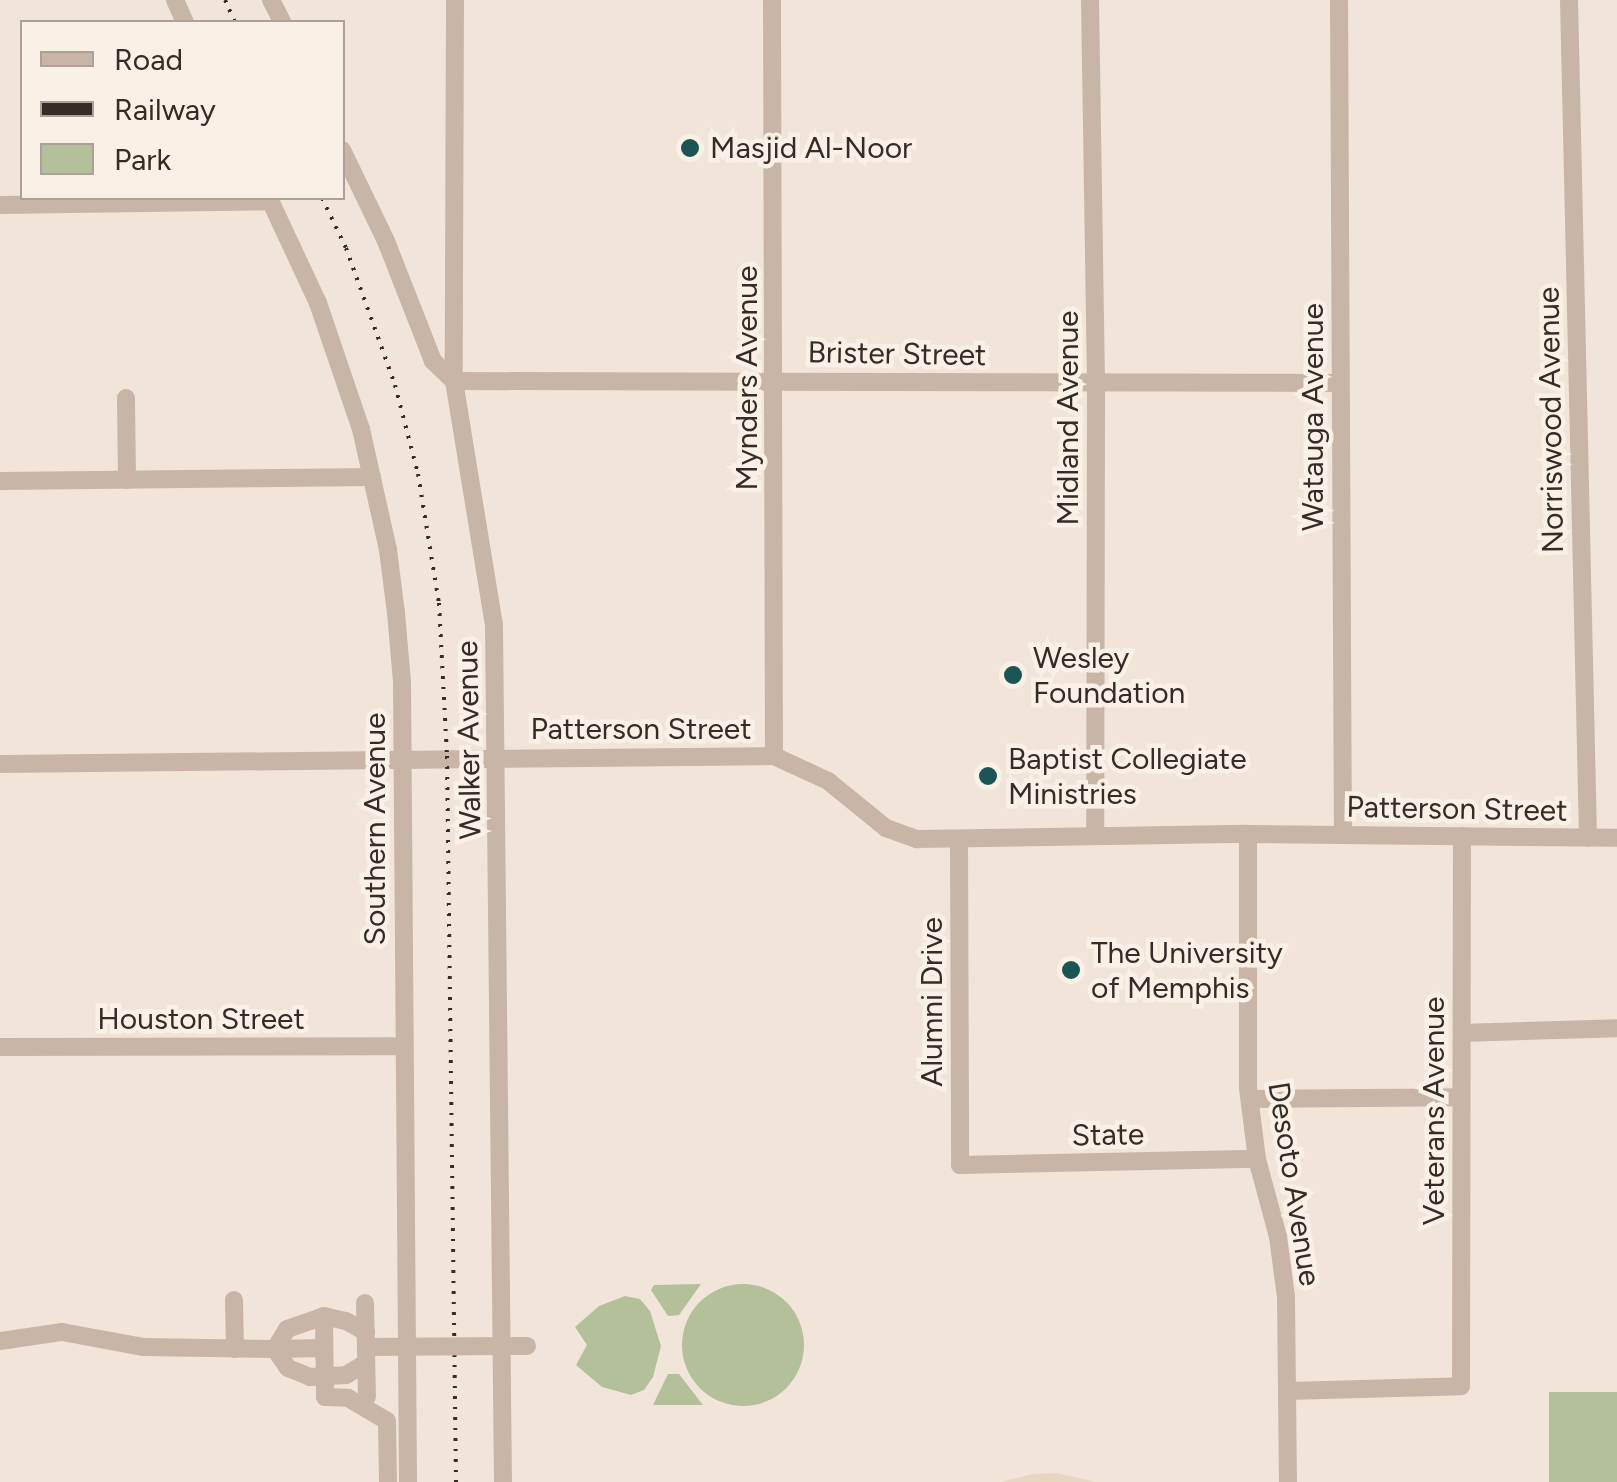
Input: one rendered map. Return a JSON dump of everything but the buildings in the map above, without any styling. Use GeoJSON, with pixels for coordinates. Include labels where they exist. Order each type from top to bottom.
{"type":"FeatureCollection","features":[{"type":"Feature","properties":{"kind":"street","name":"Walker Avenue"},"geometry":{"type":"LineString","coordinates":[[455,0],[454,381],[488,572],[497,756],[503,1482]]}},
{"type":"Feature","properties":{"kind":"street","name":"Mynders Avenue"},"geometry":{"type":"LineString","coordinates":[[772,0],[774,756]]}},
{"type":"Feature","properties":{"kind":"street","name":"Midland Avenue"},"geometry":{"type":"LineString","coordinates":[[1090,0],[1096,386],[1095,835]]}},
{"type":"Feature","properties":{"kind":"street","name":"Watauga Avenue"},"geometry":{"type":"LineString","coordinates":[[1339,0],[1343,834]]}},
{"type":"Feature","properties":{"kind":"street","name":"Norriswood Avenue"},"geometry":{"type":"LineString","coordinates":[[1569,0],[1588,838]]}},
{"type":"Feature","properties":{"kind":"street"},"geometry":{"type":"LineString","coordinates":[[345,156],[386,240],[434,361],[454,381]]}},
{"type":"Feature","properties":{"kind":"street"},"geometry":{"type":"LineString","coordinates":[[0,205],[225,200]]}},
{"type":"Feature","properties":{"kind":"street","name":"Southern Avenue"},"geometry":{"type":"LineString","coordinates":[[270,200],[326,326],[372,477],[396,613],[403,757],[408,1482]]}},
{"type":"Feature","properties":{"kind":"street","name":"Brister Street"},"geometry":{"type":"LineString","coordinates":[[454,381],[775,380],[1096,386],[1340,383]]}},
{"type":"Feature","properties":{"kind":"street"},"geometry":{"type":"LineString","coordinates":[[126,398],[127,480]]}},
{"type":"Feature","properties":{"kind":"street"},"geometry":{"type":"LineString","coordinates":[[0,481],[372,477]]}},
{"type":"Feature","properties":{"kind":"street","name":"Patterson Street"},"geometry":{"type":"LineString","coordinates":[[0,764],[774,756],[828,781],[886,828],[917,839],[1248,834],[1617,838]]}},
{"type":"Feature","properties":{"kind":"street","name":"Desoto Avenue"},"geometry":{"type":"LineString","coordinates":[[1248,834],[1250,1100],[1257,1160],[1278,1237],[1286,1297],[1288,1482]]}},
{"type":"Feature","properties":{"kind":"street","name":"Veterans Avenue"},"geometry":{"type":"LineString","coordinates":[[1287,1391],[1461,1386],[1462,836]]}},
{"type":"Feature","properties":{"kind":"street","name":"Alumni Drive"},"geometry":{"type":"LineString","coordinates":[[959,839],[960,1165]]}},
{"type":"Feature","properties":{"kind":"street"},"geometry":{"type":"LineString","coordinates":[[1462,1033],[1617,1028]]}},
{"type":"Feature","properties":{"kind":"street","name":"Houston Street"},"geometry":{"type":"LineString","coordinates":[[0,1047],[402,1046]]}},
{"type":"Feature","properties":{"kind":"street"},"geometry":{"type":"LineString","coordinates":[[1250,1100],[1461,1097]]}},
{"type":"Feature","properties":{"kind":"street","name":"State"},"geometry":{"type":"LineString","coordinates":[[960,1165],[1257,1160]]}},
{"type":"Feature","properties":{"kind":"street"},"geometry":{"type":"LineString","coordinates":[[234,1300],[234,1349]]}},
{"type":"Feature","properties":{"kind":"street"},"geometry":{"type":"LineString","coordinates":[[364,1302],[367,1397]]}},
{"type":"Feature","properties":{"kind":"street"},"geometry":{"type":"LineString","coordinates":[[275,1348],[288,1328],[324,1316],[346,1321],[366,1347]]}},
{"type":"Feature","properties":{"kind":"street"},"geometry":{"type":"LineString","coordinates":[[324,1316],[325,1397],[348,1398],[387,1421],[388,1482]]}},
{"type":"Feature","properties":{"kind":"street"},"geometry":{"type":"LineString","coordinates":[[0,1341],[62,1332],[143,1347],[324,1348]]}},
{"type":"Feature","properties":{"kind":"street"},"geometry":{"type":"LineString","coordinates":[[366,1347],[527,1346]]}},
{"type":"Feature","properties":{"kind":"street"},"geometry":{"type":"LineString","coordinates":[[275,1348],[282,1362],[296,1373],[325,1377],[346,1375],[366,1347]]}},
{"type":"Feature","properties":{"kind":"green space"},"geometry":{"type":"Polygon","coordinates":[[[701,1284],[679,1315],[668,1316],[651,1290],[654,1285],[701,1284]]]}},
{"type":"Feature","properties":{"kind":"green space"},"geometry":{"type":"Polygon","coordinates":[[[743,1284],[766,1289],[786,1302],[799,1322],[804,1345],[799,1368],[786,1388],[766,1401],[743,1406],[720,1401],[700,1388],[687,1368],[682,1345],[687,1322],[700,1302],[720,1289],[743,1284]]]}},
{"type":"Feature","properties":{"kind":"green space"},"geometry":{"type":"Polygon","coordinates":[[[625,1296],[640,1299],[650,1311],[661,1346],[653,1377],[644,1390],[631,1395],[602,1387],[576,1365],[587,1345],[575,1327],[599,1306],[625,1296]]]}},
{"type":"Feature","properties":{"kind":"green space"},"geometry":{"type":"Polygon","coordinates":[[[668,1374],[679,1374],[703,1405],[653,1405],[668,1374]]]}},
{"type":"Feature","properties":{"kind":"green space"},"geometry":{"type":"Polygon","coordinates":[[[1549,1392],[1617,1392],[1617,1482],[1549,1482],[1549,1392]]]}},
{"type":"Feature","properties":{"kind":"shaded area"},"geometry":{"type":"Polygon","coordinates":[[[1057,1473],[1096,1482],[1001,1482],[1032,1474],[1057,1473]]]}},
{"type":"Feature","properties":{"kind":"railway"},"geometry":{"type":"LineString","coordinates":[[225,0],[234,20]]}},
{"type":"Feature","properties":{"kind":"railway"},"geometry":{"type":"LineString","coordinates":[[323,200],[346,248],[395,385],[418,474],[439,603],[447,756],[456,1482]]}},
{"type":"Feature","properties":{"kind":"place","name":"Masjid Al-Noor"},"geometry":{"type":"Point","coordinates":[690,148]}},
{"type":"Feature","properties":{"kind":"place","name":"Wesley Foundation"},"geometry":{"type":"Point","coordinates":[1013,675]}},
{"type":"Feature","properties":{"kind":"place","name":"Baptist Collegiate Ministries"},"geometry":{"type":"Point","coordinates":[988,776]}},
{"type":"Feature","properties":{"kind":"place","name":"The University of Memphis"},"geometry":{"type":"Point","coordinates":[1071,970]}}]}
